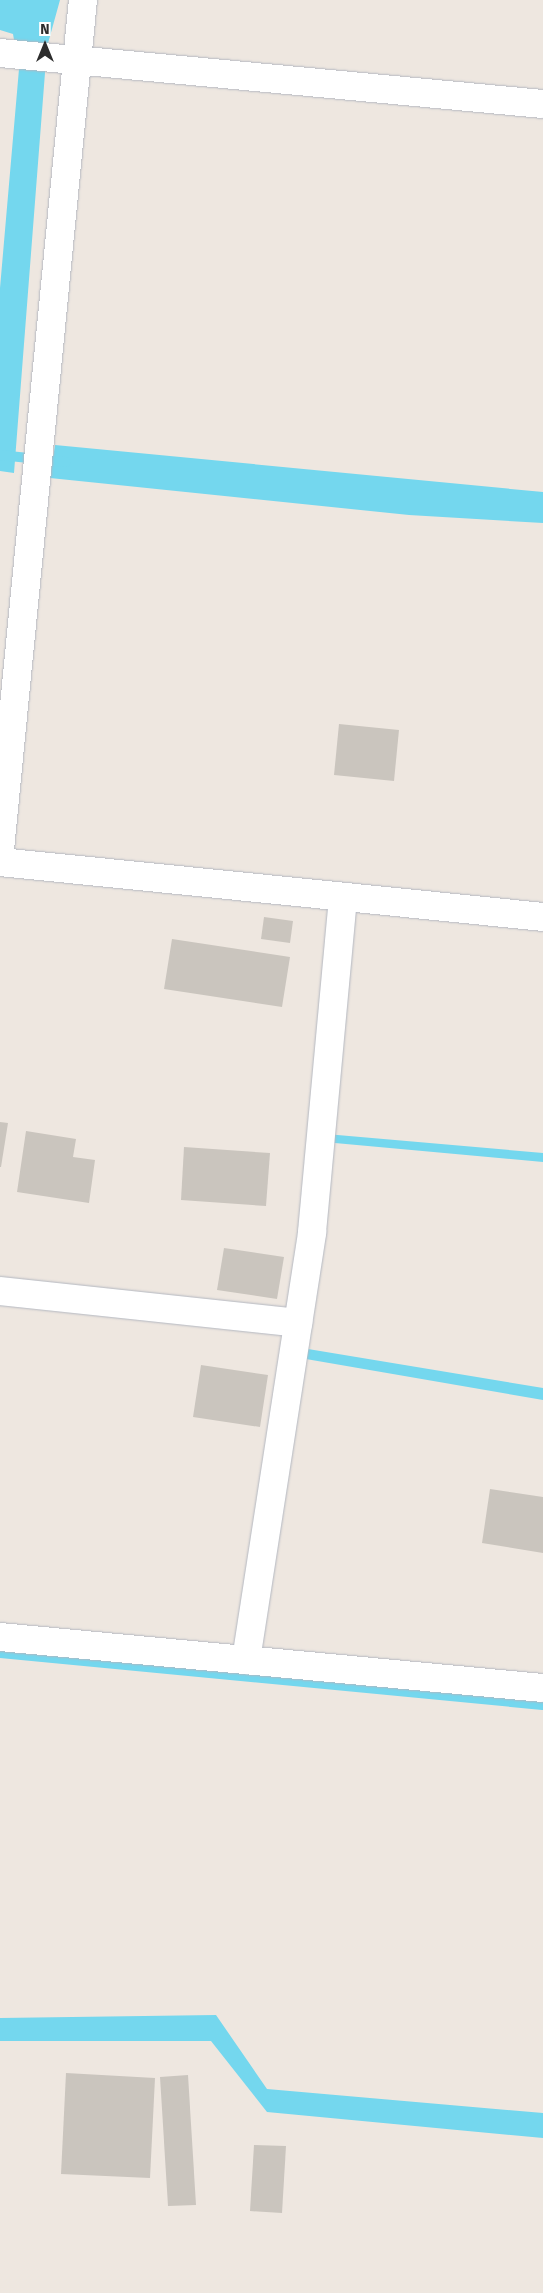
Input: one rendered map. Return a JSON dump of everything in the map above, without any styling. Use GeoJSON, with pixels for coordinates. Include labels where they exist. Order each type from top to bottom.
{"type":"FeatureCollection","features":[{"type":"Feature","properties":{"kind":"street"},"geometry":{"type":"LineString","coordinates":[[0,849],[83,0]]}},
{"type":"Feature","properties":{"kind":"street"},"geometry":{"type":"LineString","coordinates":[[7,53],[543,104]]}},
{"type":"Feature","properties":{"kind":"street"},"geometry":{"type":"LineString","coordinates":[[0,862],[543,917]]}},
{"type":"Feature","properties":{"kind":"street"},"geometry":{"type":"LineString","coordinates":[[246,1660],[312,1232],[342,897]]}},
{"type":"Feature","properties":{"kind":"street"},"geometry":{"type":"LineString","coordinates":[[0,1291],[298,1323]]}},
{"type":"Feature","properties":{"kind":"street"},"geometry":{"type":"LineString","coordinates":[[0,1636],[543,1688]]}},
{"type":"Feature","properties":{"kind":"water"},"geometry":{"type":"Polygon","coordinates":[[[0,0],[60,0],[47,47],[14,473],[0,471],[0,288],[19,69],[13,34],[0,30],[0,0]]]}},
{"type":"Feature","properties":{"kind":"water"},"geometry":{"type":"Polygon","coordinates":[[[55,445],[543,492],[543,523],[409,515],[50,478],[55,445]]]}},
{"type":"Feature","properties":{"kind":"water"},"geometry":{"type":"Polygon","coordinates":[[[326,1134],[543,1153],[543,1162],[324,1142],[326,1134]]]}},
{"type":"Feature","properties":{"kind":"water"},"geometry":{"type":"Polygon","coordinates":[[[308,1349],[543,1388],[543,1400],[306,1359],[308,1349]]]}},
{"type":"Feature","properties":{"kind":"water"},"geometry":{"type":"Polygon","coordinates":[[[216,2015],[267,2089],[543,2113],[543,2138],[267,2112],[211,2041],[0,2041],[0,2018],[216,2015]]]}},
{"type":"Feature","properties":{"kind":"building"},"geometry":{"type":"Polygon","coordinates":[[[339,724],[399,730],[394,781],[334,775],[339,724]]]}},
{"type":"Feature","properties":{"kind":"building"},"geometry":{"type":"Polygon","coordinates":[[[264,917],[293,921],[290,943],[261,939],[264,917]]]}},
{"type":"Feature","properties":{"kind":"building"},"geometry":{"type":"Polygon","coordinates":[[[172,939],[290,957],[282,1007],[164,989],[172,939]]]}},
{"type":"Feature","properties":{"kind":"building"},"geometry":{"type":"Polygon","coordinates":[[[0,1122],[8,1123],[1,1167],[0,1167],[0,1122]]]}},
{"type":"Feature","properties":{"kind":"building"},"geometry":{"type":"Polygon","coordinates":[[[26,1131],[76,1139],[73,1157],[95,1160],[89,1203],[17,1192],[26,1131]]]}},
{"type":"Feature","properties":{"kind":"building"},"geometry":{"type":"Polygon","coordinates":[[[184,1147],[270,1153],[266,1206],[181,1200],[184,1147]]]}},
{"type":"Feature","properties":{"kind":"building"},"geometry":{"type":"Polygon","coordinates":[[[224,1248],[284,1257],[277,1299],[217,1290],[224,1248]]]}},
{"type":"Feature","properties":{"kind":"building"},"geometry":{"type":"Polygon","coordinates":[[[201,1365],[268,1375],[260,1427],[193,1417],[201,1365]]]}},
{"type":"Feature","properties":{"kind":"building"},"geometry":{"type":"Polygon","coordinates":[[[490,1489],[543,1497],[543,1553],[482,1543],[490,1489]]]}},
{"type":"Feature","properties":{"kind":"building"},"geometry":{"type":"Polygon","coordinates":[[[66,2073],[155,2078],[150,2178],[61,2174],[66,2073]]]}},
{"type":"Feature","properties":{"kind":"building"},"geometry":{"type":"Polygon","coordinates":[[[188,2075],[196,2205],[168,2206],[160,2077],[188,2075]]]}},
{"type":"Feature","properties":{"kind":"building"},"geometry":{"type":"Polygon","coordinates":[[[254,2145],[286,2146],[282,2213],[250,2211],[254,2145]]]}},
{"type":"Feature","properties":{"kind":"waterway"},"geometry":{"type":"LineString","coordinates":[[0,455],[66,462]]}},
{"type":"Feature","properties":{"kind":"waterway"},"geometry":{"type":"LineString","coordinates":[[0,1653],[543,1705]]}}]}
